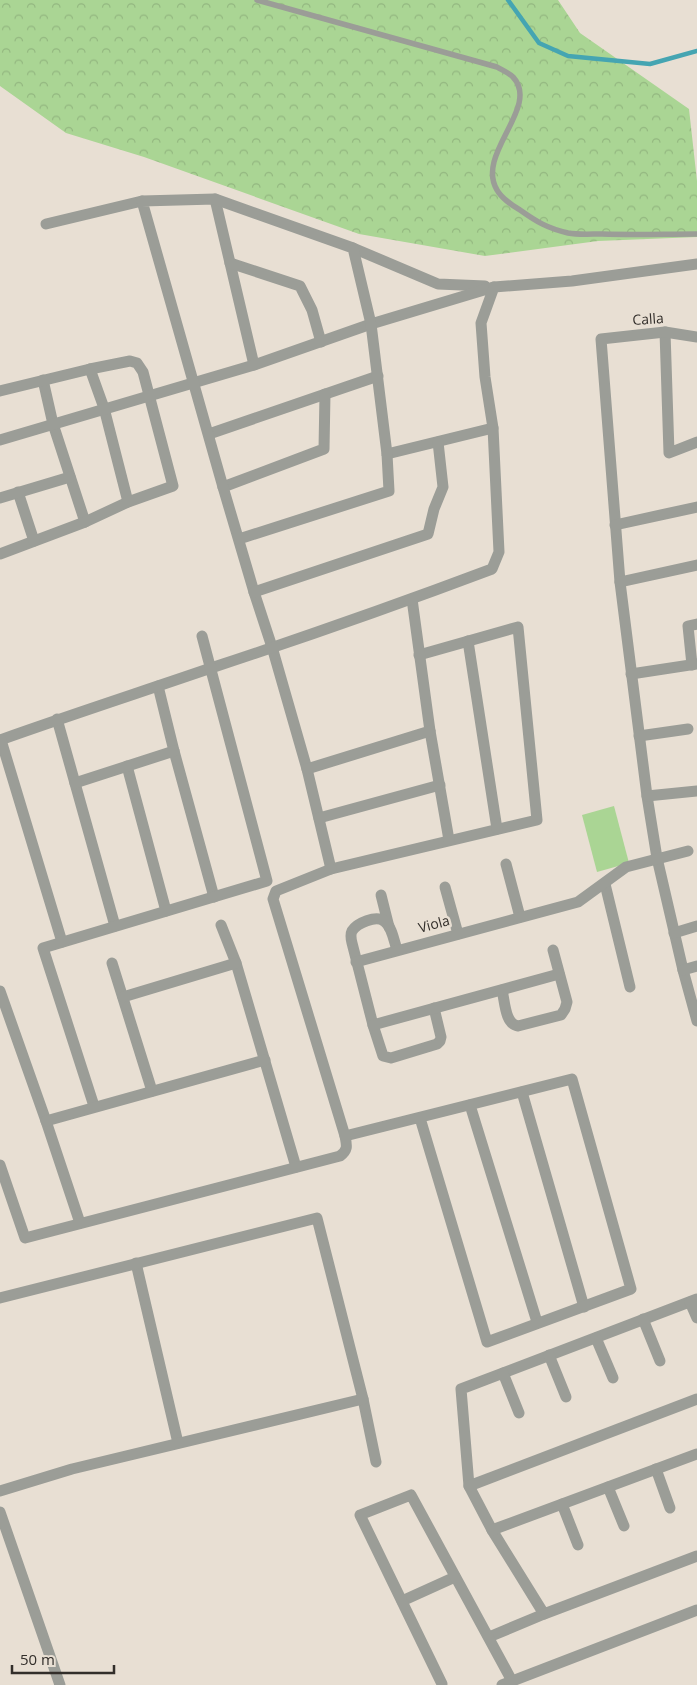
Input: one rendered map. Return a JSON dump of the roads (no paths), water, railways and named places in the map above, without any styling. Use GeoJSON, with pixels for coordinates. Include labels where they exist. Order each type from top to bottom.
{"type":"FeatureCollection","features":[{"type":"Feature","properties":{"kind":"street"},"geometry":{"type":"LineString","coordinates":[[216,199],[254,365]]}},
{"type":"Feature","properties":{"kind":"street"},"geometry":{"type":"LineString","coordinates":[[46,224],[142,201],[216,199],[353,248],[438,284],[494,287],[572,281],[697,264]]}},
{"type":"Feature","properties":{"kind":"street"},"geometry":{"type":"LineString","coordinates":[[142,201],[195,382],[223,487],[308,769],[331,869]]}},
{"type":"Feature","properties":{"kind":"street"},"geometry":{"type":"LineString","coordinates":[[239,540],[389,491],[387,454],[371,324],[353,248]]}},
{"type":"Feature","properties":{"kind":"street"},"geometry":{"type":"LineString","coordinates":[[230,263],[300,286],[312,310],[321,342]]}},
{"type":"Feature","properties":{"kind":"street"},"geometry":{"type":"LineString","coordinates":[[0,440],[254,365],[371,324],[494,287]]}},
{"type":"Feature","properties":{"kind":"street"},"geometry":{"type":"LineString","coordinates":[[62,942],[1,740],[57,719],[412,599],[492,569],[499,552],[493,428],[485,377],[480,323],[494,287]]}},
{"type":"Feature","properties":{"kind":"street"},"geometry":{"type":"LineString","coordinates":[[665,332],[669,453],[697,442]]}},
{"type":"Feature","properties":{"kind":"street","name":"Calla"},"geometry":{"type":"LineString","coordinates":[[615,525],[601,339],[665,332],[697,337]]}},
{"type":"Feature","properties":{"kind":"street"},"geometry":{"type":"LineString","coordinates":[[0,390],[130,361],[137,363],[143,372],[173,486],[128,502],[85,522],[0,554]]}},
{"type":"Feature","properties":{"kind":"street"},"geometry":{"type":"LineString","coordinates":[[90,369],[104,408],[128,502]]}},
{"type":"Feature","properties":{"kind":"street"},"geometry":{"type":"LineString","coordinates":[[209,434],[378,376]]}},
{"type":"Feature","properties":{"kind":"street"},"geometry":{"type":"LineString","coordinates":[[43,380],[52,424],[85,522]]}},
{"type":"Feature","properties":{"kind":"street"},"geometry":{"type":"LineString","coordinates":[[223,487],[324,449],[325,394]]}},
{"type":"Feature","properties":{"kind":"street"},"geometry":{"type":"LineString","coordinates":[[387,454],[493,428]]}},
{"type":"Feature","properties":{"kind":"street"},"geometry":{"type":"LineString","coordinates":[[254,592],[428,534],[434,509],[443,487],[438,442]]}},
{"type":"Feature","properties":{"kind":"street"},"geometry":{"type":"LineString","coordinates":[[0,498],[70,477]]}},
{"type":"Feature","properties":{"kind":"street"},"geometry":{"type":"LineString","coordinates":[[18,492],[34,541]]}},
{"type":"Feature","properties":{"kind":"street"},"geometry":{"type":"LineString","coordinates":[[697,507],[615,525],[631,674],[657,858],[697,1021]]}},
{"type":"Feature","properties":{"kind":"street"},"geometry":{"type":"LineString","coordinates":[[620,582],[697,565]]}},
{"type":"Feature","properties":{"kind":"street"},"geometry":{"type":"LineString","coordinates":[[412,599],[430,732],[448,840]]}},
{"type":"Feature","properties":{"kind":"street"},"geometry":{"type":"LineString","coordinates":[[631,674],[694,665],[688,626],[697,624]]}},
{"type":"Feature","properties":{"kind":"street"},"geometry":{"type":"LineString","coordinates":[[0,1164],[25,1238],[340,1156],[345,1152],[347,1146],[345,1136],[273,899],[276,891],[331,869],[537,820],[518,627],[420,655]]}},
{"type":"Feature","properties":{"kind":"street"},"geometry":{"type":"LineString","coordinates":[[94,1106],[43,948],[267,881],[202,636]]}},
{"type":"Feature","properties":{"kind":"street"},"geometry":{"type":"LineString","coordinates":[[468,641],[497,829]]}},
{"type":"Feature","properties":{"kind":"street"},"geometry":{"type":"LineString","coordinates":[[158,686],[214,897]]}},
{"type":"Feature","properties":{"kind":"street"},"geometry":{"type":"LineString","coordinates":[[57,719],[115,926]]}},
{"type":"Feature","properties":{"kind":"street"},"geometry":{"type":"LineString","coordinates":[[639,736],[688,728]]}},
{"type":"Feature","properties":{"kind":"street"},"geometry":{"type":"LineString","coordinates":[[308,769],[430,732]]}},
{"type":"Feature","properties":{"kind":"street"},"geometry":{"type":"LineString","coordinates":[[75,783],[174,751]]}},
{"type":"Feature","properties":{"kind":"street"},"geometry":{"type":"LineString","coordinates":[[127,766],[166,912]]}},
{"type":"Feature","properties":{"kind":"street"},"geometry":{"type":"LineString","coordinates":[[319,818],[440,785]]}},
{"type":"Feature","properties":{"kind":"street"},"geometry":{"type":"LineString","coordinates":[[647,796],[697,791]]}},
{"type":"Feature","properties":{"kind":"street","name":"Viola"},"geometry":{"type":"LineString","coordinates":[[356,962],[578,902],[626,867],[688,851]]}},
{"type":"Feature","properties":{"kind":"street"},"geometry":{"type":"LineString","coordinates":[[506,864],[520,917]]}},
{"type":"Feature","properties":{"kind":"street"},"geometry":{"type":"LineString","coordinates":[[605,884],[630,987]]}},
{"type":"Feature","properties":{"kind":"street"},"geometry":{"type":"LineString","coordinates":[[445,887],[458,934]]}},
{"type":"Feature","properties":{"kind":"street"},"geometry":{"type":"LineString","coordinates":[[381,894],[396,950]]}},
{"type":"Feature","properties":{"kind":"street"},"geometry":{"type":"LineString","coordinates":[[389,927],[385,921],[378,919],[358,925],[353,930],[351,936],[356,962],[381,1053],[391,1058],[437,1044],[441,1037],[434,1008]]}},
{"type":"Feature","properties":{"kind":"street"},"geometry":{"type":"LineString","coordinates":[[222,925],[236,963],[296,1167]]}},
{"type":"Feature","properties":{"kind":"street"},"geometry":{"type":"LineString","coordinates":[[674,933],[697,926]]}},
{"type":"Feature","properties":{"kind":"street"},"geometry":{"type":"LineString","coordinates":[[502,990],[509,1022],[514,1026],[561,1014],[567,1002],[553,950]]}},
{"type":"Feature","properties":{"kind":"street"},"geometry":{"type":"LineString","coordinates":[[112,962],[152,1091]]}},
{"type":"Feature","properties":{"kind":"street"},"geometry":{"type":"LineString","coordinates":[[123,997],[236,963]]}},
{"type":"Feature","properties":{"kind":"street"},"geometry":{"type":"LineString","coordinates":[[683,970],[697,966]]}},
{"type":"Feature","properties":{"kind":"street"},"geometry":{"type":"LineString","coordinates":[[373,1025],[559,974]]}},
{"type":"Feature","properties":{"kind":"street"},"geometry":{"type":"LineString","coordinates":[[0,991],[80,1224]]}},
{"type":"Feature","properties":{"kind":"street"},"geometry":{"type":"LineString","coordinates":[[46,1121],[94,1106],[265,1060]]}},
{"type":"Feature","properties":{"kind":"street"},"geometry":{"type":"LineString","coordinates":[[345,1136],[572,1079],[631,1288],[487,1342],[420,1118]]}},
{"type":"Feature","properties":{"kind":"street"},"geometry":{"type":"LineString","coordinates":[[522,1092],[584,1307]]}},
{"type":"Feature","properties":{"kind":"street"},"geometry":{"type":"LineString","coordinates":[[470,1105],[537,1322]]}},
{"type":"Feature","properties":{"kind":"street"},"geometry":{"type":"LineString","coordinates":[[0,1298],[317,1218],[363,1400],[376,1462]]}},
{"type":"Feature","properties":{"kind":"street"},"geometry":{"type":"LineString","coordinates":[[136,1264],[178,1444]]}},
{"type":"Feature","properties":{"kind":"street"},"geometry":{"type":"LineString","coordinates":[[544,1614],[492,1530],[469,1486],[461,1389],[694,1300],[697,1318]]}},
{"type":"Feature","properties":{"kind":"street"},"geometry":{"type":"LineString","coordinates":[[643,1320],[660,1361]]}},
{"type":"Feature","properties":{"kind":"street"},"geometry":{"type":"LineString","coordinates":[[596,1338],[613,1378]]}},
{"type":"Feature","properties":{"kind":"street"},"geometry":{"type":"LineString","coordinates":[[549,1355],[566,1397]]}},
{"type":"Feature","properties":{"kind":"street"},"geometry":{"type":"LineString","coordinates":[[503,1374],[519,1412]]}},
{"type":"Feature","properties":{"kind":"street"},"geometry":{"type":"LineString","coordinates":[[469,1486],[697,1399]]}},
{"type":"Feature","properties":{"kind":"street"},"geometry":{"type":"LineString","coordinates":[[0,1491],[72,1469],[363,1400]]}},
{"type":"Feature","properties":{"kind":"street"},"geometry":{"type":"LineString","coordinates":[[492,1530],[697,1454]]}},
{"type":"Feature","properties":{"kind":"street"},"geometry":{"type":"LineString","coordinates":[[656,1469],[670,1508]]}},
{"type":"Feature","properties":{"kind":"street"},"geometry":{"type":"LineString","coordinates":[[608,1487],[624,1526]]}},
{"type":"Feature","properties":{"kind":"street"},"geometry":{"type":"LineString","coordinates":[[442,1684],[360,1515],[411,1496],[489,1637],[507,1683],[697,1610]]}},
{"type":"Feature","properties":{"kind":"street"},"geometry":{"type":"LineString","coordinates":[[562,1504],[578,1545]]}},
{"type":"Feature","properties":{"kind":"street"},"geometry":{"type":"LineString","coordinates":[[0,1512],[60,1685]]}},
{"type":"Feature","properties":{"kind":"street"},"geometry":{"type":"LineString","coordinates":[[489,1637],[697,1556]]}},
{"type":"Feature","properties":{"kind":"street"},"geometry":{"type":"LineString","coordinates":[[402,1601],[455,1577]]}},
{"type":"Feature","properties":{"kind":"lane"},"geometry":{"type":"LineString","coordinates":[[257,0],[497,67],[512,76],[518,85],[521,97],[496,156],[493,172],[494,183],[498,192],[510,203],[546,228],[570,233],[697,234]]}},
{"type":"Feature","properties":{"kind":"waterway"},"geometry":{"type":"LineString","coordinates":[[508,0],[539,43],[568,56],[650,64],[697,51]]}}]}
